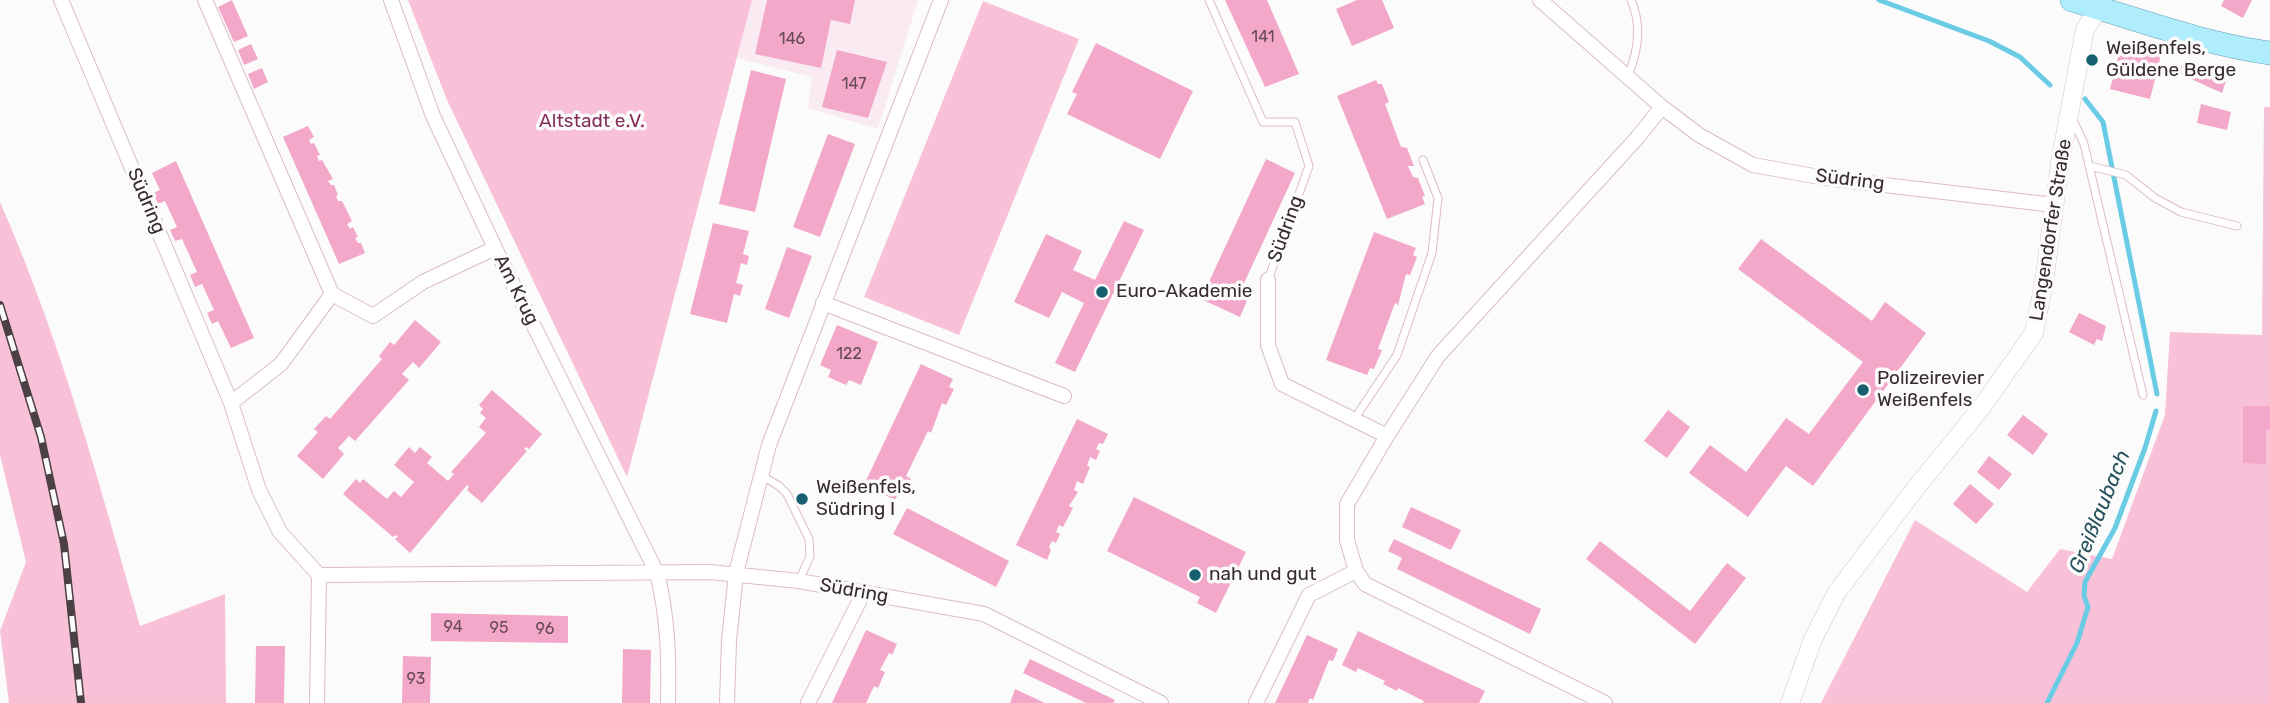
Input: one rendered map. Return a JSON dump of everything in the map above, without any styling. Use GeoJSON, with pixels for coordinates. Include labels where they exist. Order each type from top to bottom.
{"type":"FeatureCollection","features":[{"type":"Feature","properties":{"kind":"main road"},"geometry":{"type":"LineString","coordinates":[[2072,0],[2101,4],[2231,46],[2270,53]]}},
{"type":"Feature","properties":{"kind":"street","name":"Südring"},"geometry":{"type":"LineString","coordinates":[[61,0],[231,403],[259,491],[281,533],[319,575],[736,573],[799,581],[984,614],[1161,703]]}},
{"type":"Feature","properties":{"kind":"street"},"geometry":{"type":"LineString","coordinates":[[205,0],[332,294],[373,316],[423,282],[495,247]]}},
{"type":"Feature","properties":{"kind":"street","name":"Am Krug"},"geometry":{"type":"LineString","coordinates":[[391,0],[433,116],[657,573]]}},
{"type":"Feature","properties":{"kind":"street"},"geometry":{"type":"LineString","coordinates":[[727,703],[736,573],[769,445],[941,0]]}},
{"type":"Feature","properties":{"kind":"street","name":"Südring"},"geometry":{"type":"LineString","coordinates":[[1540,0],[1662,107],[1699,135],[1753,165],[1825,178],[2054,205]]}},
{"type":"Feature","properties":{"kind":"street","name":"Langendorfer Straße"},"geometry":{"type":"LineString","coordinates":[[1790,703],[1813,639],[1837,592],[1981,408],[2034,333],[2085,29],[2101,4]]}},
{"type":"Feature","properties":{"kind":"street"},"geometry":{"type":"LineString","coordinates":[[1605,703],[1365,584],[1356,572],[1347,540],[1347,504],[1438,356],[1632,144],[1662,107]]}},
{"type":"Feature","properties":{"kind":"street","name":"Südring"},"geometry":{"type":"LineString","coordinates":[[1268,280],[1268,345],[1282,384],[1387,436]]}},
{"type":"Feature","properties":{"kind":"street"},"geometry":{"type":"LineString","coordinates":[[231,403],[281,364],[332,294]]}},
{"type":"Feature","properties":{"kind":"street"},"geometry":{"type":"LineString","coordinates":[[823,303],[1063,396]]}},
{"type":"Feature","properties":{"kind":"street"},"geometry":{"type":"LineString","coordinates":[[1256,703],[1309,595],[1356,572]]}},
{"type":"Feature","properties":{"kind":"street"},"geometry":{"type":"LineString","coordinates":[[657,573],[664,602],[669,647],[668,703]]}},
{"type":"Feature","properties":{"kind":"street"},"geometry":{"type":"LineString","coordinates":[[317,703],[319,575]]}},
{"type":"Feature","properties":{"kind":"street"},"geometry":{"type":"LineString","coordinates":[[808,703],[863,592]]}},
{"type":"Feature","properties":{"kind":"lane","name":"Südring"},"geometry":{"type":"LineString","coordinates":[[1209,0],[1263,122],[1295,122],[1310,166],[1268,280]]}},
{"type":"Feature","properties":{"kind":"lane"},"geometry":{"type":"LineString","coordinates":[[1628,77],[1635,61],[1637,42],[1636,12],[1630,0]]}},
{"type":"Feature","properties":{"kind":"lane"},"geometry":{"type":"LineString","coordinates":[[2071,114],[2090,166],[2143,394]]}},
{"type":"Feature","properties":{"kind":"lane"},"geometry":{"type":"LineString","coordinates":[[1355,418],[1397,355],[1432,253],[1438,198],[1423,160]]}},
{"type":"Feature","properties":{"kind":"lane"},"geometry":{"type":"LineString","coordinates":[[2090,166],[2126,175],[2155,198],[2180,212],[2236,226]]}},
{"type":"Feature","properties":{"kind":"lane"},"geometry":{"type":"LineString","coordinates":[[761,476],[787,494],[809,539],[810,556],[799,581]]}},
{"type":"Feature","properties":{"kind":"shaded area"},"geometry":{"type":"Polygon","coordinates":[[[752,0],[918,0],[878,129],[808,108],[812,77],[737,58],[752,0]]]}},
{"type":"Feature","properties":{"kind":"green space","name":"Altstadt e.V."},"geometry":{"type":"Polygon","coordinates":[[[408,0],[752,0],[627,477],[447,100],[408,0]]]}},
{"type":"Feature","properties":{"kind":"green space"},"geometry":{"type":"Polygon","coordinates":[[[983,1],[1079,39],[959,335],[864,297],[983,1]]]}},
{"type":"Feature","properties":{"kind":"green space"},"geometry":{"type":"Polygon","coordinates":[[[2264,107],[2270,107],[2270,703],[1821,703],[1915,520],[2027,592],[2060,549],[2112,559],[2165,415],[2170,332],[2262,335],[2264,107]]]}},
{"type":"Feature","properties":{"kind":"green space"},"geometry":{"type":"Polygon","coordinates":[[[0,202],[22,253],[60,358],[140,626],[225,594],[226,703],[9,703],[0,631],[26,562],[0,455],[0,202]]]}},
{"type":"Feature","properties":{"kind":"building"},"geometry":{"type":"Polygon","coordinates":[[[232,0],[248,36],[234,42],[218,7],[232,0]]]}},
{"type":"Feature","properties":{"kind":"building"},"geometry":{"type":"Polygon","coordinates":[[[767,0],[855,0],[850,24],[831,20],[821,68],[755,54],[767,0]]]}},
{"type":"Feature","properties":{"kind":"building"},"geometry":{"type":"Polygon","coordinates":[[[1225,0],[1267,0],[1299,74],[1265,87],[1225,0]]]}},
{"type":"Feature","properties":{"kind":"building"},"geometry":{"type":"Polygon","coordinates":[[[1357,0],[1382,0],[1394,28],[1352,46],[1336,9],[1357,0]]]}},
{"type":"Feature","properties":{"kind":"building"},"geometry":{"type":"Polygon","coordinates":[[[2224,0],[2252,0],[2243,18],[2221,6],[2224,0]]]}},
{"type":"Feature","properties":{"kind":"building"},"geometry":{"type":"Polygon","coordinates":[[[2122,41],[2162,51],[2150,99],[2110,89],[2122,41]]]}},
{"type":"Feature","properties":{"kind":"building"},"geometry":{"type":"Polygon","coordinates":[[[1096,43],[1193,91],[1160,159],[1067,114],[1077,94],[1072,92],[1096,43]]]}},
{"type":"Feature","properties":{"kind":"building"},"geometry":{"type":"Polygon","coordinates":[[[251,44],[258,59],[244,65],[238,50],[251,44]]]}},
{"type":"Feature","properties":{"kind":"building"},"geometry":{"type":"Polygon","coordinates":[[[837,50],[887,62],[868,118],[822,107],[837,50]]]}},
{"type":"Feature","properties":{"kind":"building"},"geometry":{"type":"Polygon","coordinates":[[[2183,63],[2226,81],[2222,93],[2178,73],[2183,63]]]}},
{"type":"Feature","properties":{"kind":"building"},"geometry":{"type":"Polygon","coordinates":[[[262,68],[268,82],[254,89],[248,74],[262,68]]]}},
{"type":"Feature","properties":{"kind":"building"},"geometry":{"type":"Polygon","coordinates":[[[751,70],[786,79],[755,212],[719,204],[751,70]]]}},
{"type":"Feature","properties":{"kind":"building"},"geometry":{"type":"Polygon","coordinates":[[[1376,80],[1378,84],[1382,84],[1389,102],[1385,104],[1401,147],[1407,148],[1414,166],[1408,166],[1413,177],[1418,178],[1425,196],[1422,197],[1425,204],[1387,219],[1337,96],[1376,80]]]}},
{"type":"Feature","properties":{"kind":"building"},"geometry":{"type":"Polygon","coordinates":[[[2201,104],[2231,112],[2227,130],[2197,123],[2201,104]]]}},
{"type":"Feature","properties":{"kind":"building"},"geometry":{"type":"Polygon","coordinates":[[[308,126],[314,137],[309,140],[311,144],[314,143],[320,155],[317,156],[319,161],[322,160],[333,179],[328,181],[334,185],[338,201],[342,201],[352,221],[347,224],[350,229],[353,227],[358,237],[355,238],[361,243],[365,253],[339,264],[283,137],[308,126]]]}},
{"type":"Feature","properties":{"kind":"building"},"geometry":{"type":"Polygon","coordinates":[[[828,134],[855,144],[820,237],[793,227],[828,134]]]}},
{"type":"Feature","properties":{"kind":"building"},"geometry":{"type":"Polygon","coordinates":[[[1266,159],[1295,173],[1240,292],[1249,296],[1240,317],[1201,299],[1266,159]]]}},
{"type":"Feature","properties":{"kind":"building"},"geometry":{"type":"Polygon","coordinates":[[[176,161],[254,338],[231,348],[218,321],[212,324],[207,313],[214,310],[202,284],[195,287],[190,275],[197,272],[182,239],[175,241],[170,230],[177,227],[165,201],[158,204],[153,193],[160,190],[152,173],[176,161]]]}},
{"type":"Feature","properties":{"kind":"building"},"geometry":{"type":"Polygon","coordinates":[[[1124,221],[1144,230],[1075,372],[1055,363],[1084,303],[1062,292],[1049,318],[1014,302],[1046,234],[1082,251],[1073,270],[1095,280],[1124,221]]]}},
{"type":"Feature","properties":{"kind":"building"},"geometry":{"type":"Polygon","coordinates":[[[713,223],[749,231],[743,254],[749,256],[747,265],[741,263],[736,283],[743,285],[740,296],[734,294],[727,323],[690,314],[713,223]]]}},
{"type":"Feature","properties":{"kind":"building"},"geometry":{"type":"Polygon","coordinates":[[[1374,232],[1416,248],[1413,255],[1417,257],[1410,275],[1406,274],[1398,305],[1395,303],[1378,349],[1382,350],[1374,369],[1370,368],[1367,375],[1326,360],[1374,232]]]}},
{"type":"Feature","properties":{"kind":"building","name":"Polizeirevier Weißenfels"},"geometry":{"type":"Polygon","coordinates":[[[1761,239],[1872,321],[1885,302],[1926,333],[1813,486],[1786,466],[1748,517],[1689,473],[1710,445],[1746,472],[1786,418],[1809,434],[1863,362],[1738,269],[1761,239]]]}},
{"type":"Feature","properties":{"kind":"building"},"geometry":{"type":"Polygon","coordinates":[[[787,247],[812,256],[789,318],[765,309],[787,247]]]}},
{"type":"Feature","properties":{"kind":"building"},"geometry":{"type":"Polygon","coordinates":[[[2079,313],[2106,326],[2102,341],[2097,339],[2094,345],[2069,332],[2079,313]]]}},
{"type":"Feature","properties":{"kind":"building"},"geometry":{"type":"Polygon","coordinates":[[[415,320],[441,342],[419,368],[413,362],[402,374],[409,380],[355,441],[349,436],[338,448],[344,454],[323,479],[297,456],[318,432],[314,429],[326,416],[330,419],[382,359],[379,356],[390,342],[394,345],[415,320]]]}},
{"type":"Feature","properties":{"kind":"building"},"geometry":{"type":"Polygon","coordinates":[[[837,325],[878,342],[861,385],[849,380],[846,385],[828,377],[831,370],[820,365],[837,325]]]}},
{"type":"Feature","properties":{"kind":"building"},"geometry":{"type":"Polygon","coordinates":[[[921,364],[953,379],[949,387],[954,389],[946,405],[942,403],[931,433],[928,431],[906,476],[911,479],[903,495],[898,494],[895,500],[864,485],[921,364]]]}},
{"type":"Feature","properties":{"kind":"building"},"geometry":{"type":"Polygon","coordinates":[[[492,390],[542,434],[529,449],[524,449],[527,451],[482,503],[467,490],[467,485],[410,553],[395,539],[398,537],[393,537],[343,494],[356,479],[360,483],[363,479],[387,499],[394,491],[401,497],[414,482],[394,465],[409,447],[415,453],[420,447],[432,457],[427,463],[448,481],[454,474],[451,472],[486,433],[479,427],[486,418],[480,413],[483,409],[479,405],[492,390]]]}},
{"type":"Feature","properties":{"kind":"building"},"geometry":{"type":"Polygon","coordinates":[[[2243,406],[2270,406],[2270,430],[2266,430],[2266,464],[2243,463],[2243,406]]]}},
{"type":"Feature","properties":{"kind":"building"},"geometry":{"type":"Polygon","coordinates":[[[1668,410],[1690,427],[1667,458],[1644,441],[1668,410]]]}},
{"type":"Feature","properties":{"kind":"building"},"geometry":{"type":"Polygon","coordinates":[[[2023,415],[2048,434],[2033,455],[2007,435],[2023,415]]]}},
{"type":"Feature","properties":{"kind":"building"},"geometry":{"type":"Polygon","coordinates":[[[1077,419],[1108,434],[1103,444],[1099,443],[1096,449],[1100,451],[1096,460],[1090,457],[1087,466],[1090,467],[1083,484],[1077,481],[1074,490],[1078,492],[1069,506],[1073,508],[1063,527],[1059,525],[1056,532],[1060,534],[1056,543],[1052,541],[1049,547],[1051,550],[1047,560],[1016,545],[1077,419]]]}},
{"type":"Feature","properties":{"kind":"building"},"geometry":{"type":"Polygon","coordinates":[[[1989,456],[2012,474],[1999,490],[1977,472],[1989,456]]]}},
{"type":"Feature","properties":{"kind":"building"},"geometry":{"type":"Polygon","coordinates":[[[1970,484],[1994,504],[1976,524],[1953,504],[1970,484]]]}},
{"type":"Feature","properties":{"kind":"building","name":"nah und gut"},"geometry":{"type":"Polygon","coordinates":[[[1134,497],[1246,552],[1216,613],[1197,603],[1200,597],[1107,551],[1134,497]]]}},
{"type":"Feature","properties":{"kind":"building"},"geometry":{"type":"Polygon","coordinates":[[[1411,507],[1461,530],[1451,550],[1402,527],[1411,507]]]}},
{"type":"Feature","properties":{"kind":"building"},"geometry":{"type":"Polygon","coordinates":[[[907,508],[1009,561],[996,587],[893,534],[907,508]]]}},
{"type":"Feature","properties":{"kind":"building"},"geometry":{"type":"Polygon","coordinates":[[[1394,539],[1541,609],[1530,634],[1397,569],[1402,558],[1388,551],[1394,539]]]}},
{"type":"Feature","properties":{"kind":"building"},"geometry":{"type":"Polygon","coordinates":[[[1600,541],[1690,611],[1727,563],[1746,578],[1695,644],[1586,559],[1600,541]]]}},
{"type":"Feature","properties":{"kind":"building"},"geometry":{"type":"Polygon","coordinates":[[[431,613],[568,616],[568,643],[431,641],[431,613]]]}},
{"type":"Feature","properties":{"kind":"building"},"geometry":{"type":"Polygon","coordinates":[[[866,630],[897,644],[880,670],[885,672],[878,688],[874,686],[866,703],[832,703],[866,630]]]}},
{"type":"Feature","properties":{"kind":"building"},"geometry":{"type":"Polygon","coordinates":[[[1358,631],[1485,691],[1479,703],[1423,703],[1424,701],[1398,688],[1397,691],[1383,684],[1385,681],[1358,668],[1356,672],[1342,665],[1358,631]]]}},
{"type":"Feature","properties":{"kind":"building"},"geometry":{"type":"Polygon","coordinates":[[[1307,635],[1338,649],[1333,661],[1329,660],[1313,700],[1310,698],[1308,703],[1275,703],[1307,635]]]}},
{"type":"Feature","properties":{"kind":"building"},"geometry":{"type":"Polygon","coordinates":[[[256,646],[285,646],[284,703],[255,703],[256,646]]]}},
{"type":"Feature","properties":{"kind":"building"},"geometry":{"type":"Polygon","coordinates":[[[623,649],[651,650],[650,703],[622,703],[623,649]]]}},
{"type":"Feature","properties":{"kind":"building"},"geometry":{"type":"Polygon","coordinates":[[[403,656],[431,657],[430,703],[402,703],[403,656]]]}},
{"type":"Feature","properties":{"kind":"building"},"geometry":{"type":"Polygon","coordinates":[[[1030,659],[1115,700],[1113,703],[1086,703],[1023,673],[1030,659]]]}},
{"type":"Feature","properties":{"kind":"building"},"geometry":{"type":"Polygon","coordinates":[[[1015,689],[1045,703],[1010,703],[1015,689]]]}},
{"type":"Feature","properties":{"kind":"waterway","name":"Greißlaubach"},"geometry":{"type":"LineString","coordinates":[[1879,0],[1989,41],[2020,57],[2050,85]]}},
{"type":"Feature","properties":{"kind":"waterway","name":"Greißlaubach"},"geometry":{"type":"LineString","coordinates":[[2085,99],[2103,122],[2157,394]]}},
{"type":"Feature","properties":{"kind":"waterway","name":"Greißlaubach"},"geometry":{"type":"LineString","coordinates":[[2047,703],[2077,643],[2088,607],[2084,596],[2085,582],[2115,528],[2156,411]]}},
{"type":"Feature","properties":{"kind":"railway"},"geometry":{"type":"LineString","coordinates":[[0,305],[41,437],[64,544],[81,703]]}},
{"type":"Feature","properties":{"kind":"place","name":"Weißenfels, Güldene Berge"},"geometry":{"type":"Point","coordinates":[2092,60]}},
{"type":"Feature","properties":{"kind":"place","name":"Euro-Akademie"},"geometry":{"type":"Point","coordinates":[1102,292]}},
{"type":"Feature","properties":{"kind":"place","name":"Polizeirevier Weißenfels"},"geometry":{"type":"Point","coordinates":[1863,390]}},
{"type":"Feature","properties":{"kind":"place","name":"Weißenfels, Südring I"},"geometry":{"type":"Point","coordinates":[802,499]}},
{"type":"Feature","properties":{"kind":"place","name":"nah und gut"},"geometry":{"type":"Point","coordinates":[1195,575]}}]}
